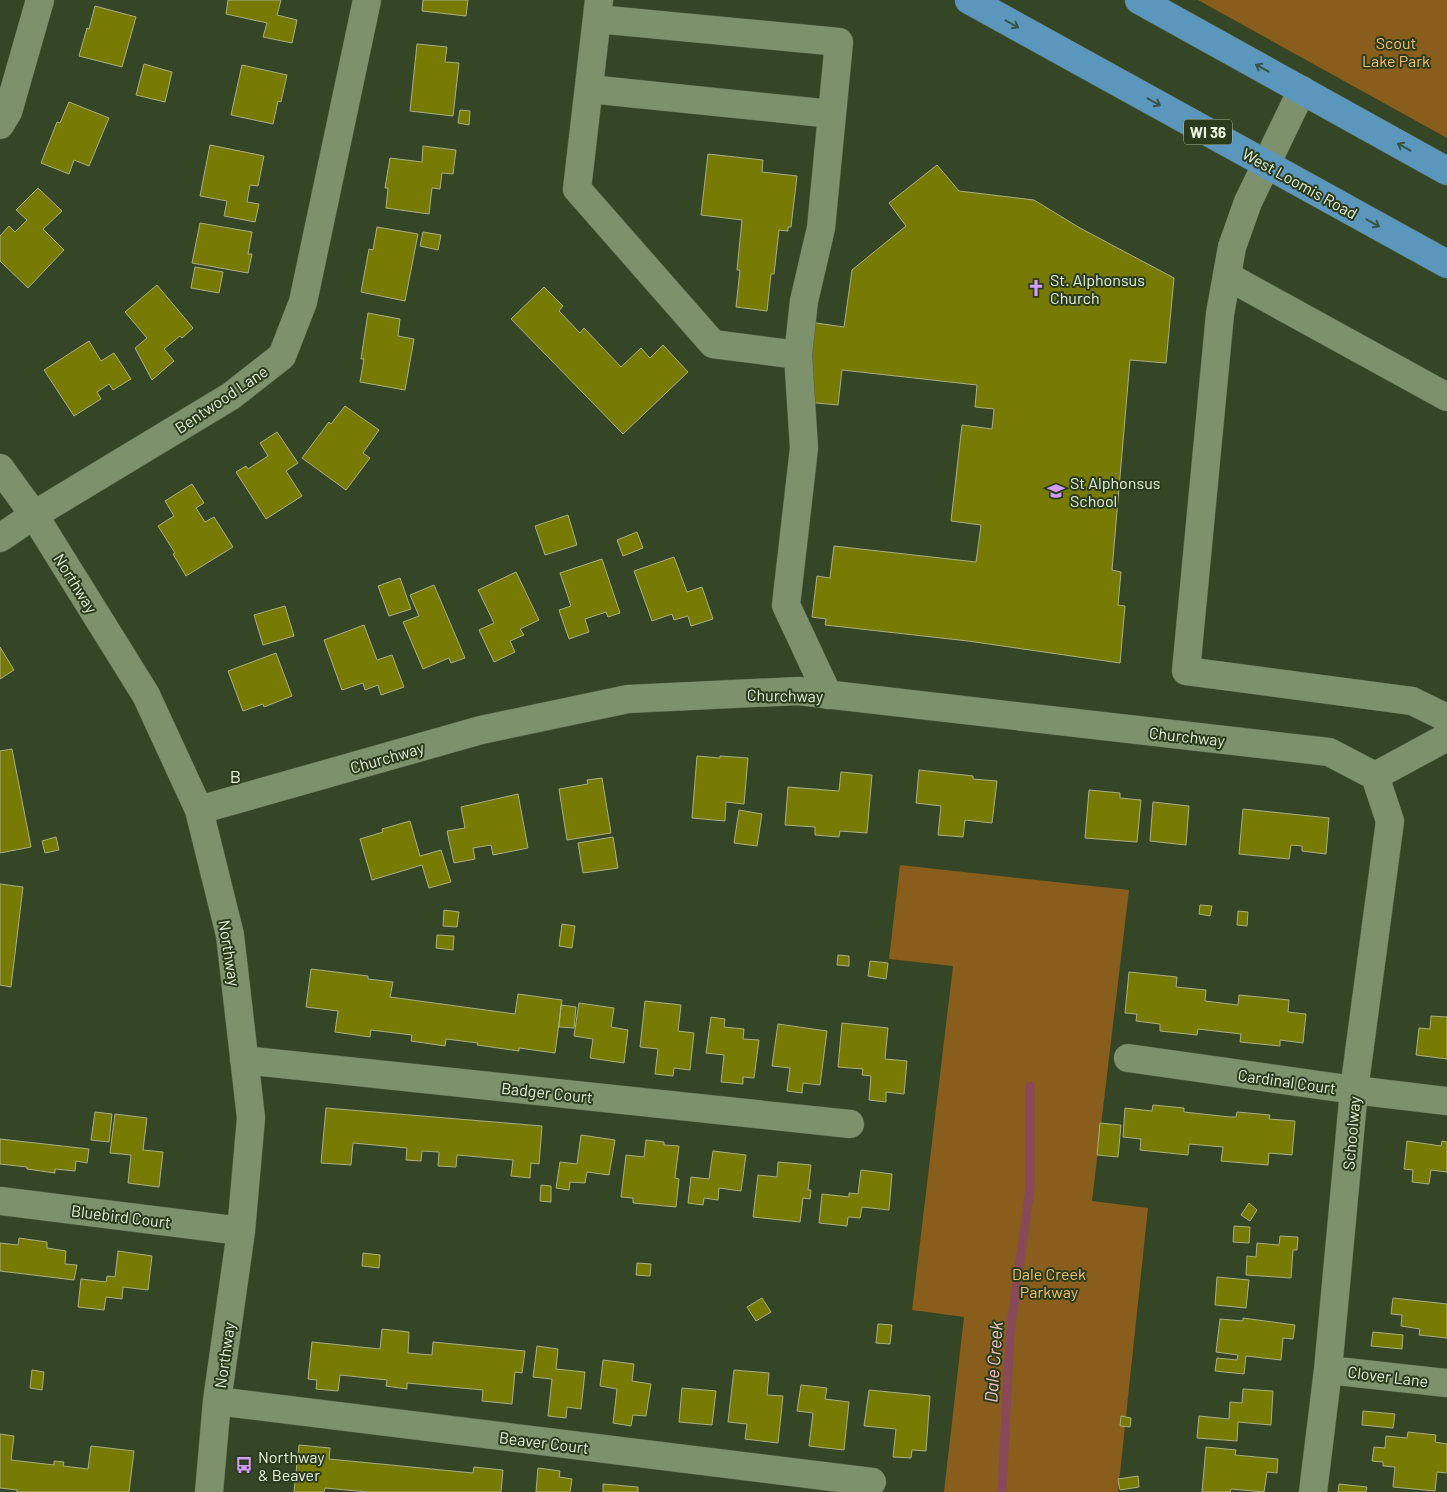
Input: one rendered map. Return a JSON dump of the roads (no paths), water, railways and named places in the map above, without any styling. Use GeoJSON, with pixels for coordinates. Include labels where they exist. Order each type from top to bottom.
{"type":"FeatureCollection","features":[{"type":"Feature","properties":{"kind":"main road","name":"West Loomis Road"},"geometry":{"type":"LineString","coordinates":[[969,0],[1447,264]]}},
{"type":"Feature","properties":{"kind":"main road"},"geometry":{"type":"LineString","coordinates":[[1139,0],[1447,171]]}},
{"type":"Feature","properties":{"kind":"street"},"geometry":{"type":"LineString","coordinates":[[0,125],[8,112],[40,0]]}},
{"type":"Feature","properties":{"kind":"street","name":"Bentwood Lane"},"geometry":{"type":"LineString","coordinates":[[0,538],[34,515],[231,396],[282,356],[303,302],[367,0]]}},
{"type":"Feature","properties":{"kind":"street"},"geometry":{"type":"LineString","coordinates":[[798,354],[713,344],[577,189],[598,9],[838,42],[821,228],[804,301],[798,354],[804,448],[786,605],[828,695]]}},
{"type":"Feature","properties":{"kind":"street"},"geometry":{"type":"LineString","coordinates":[[589,89],[832,114]]}},
{"type":"Feature","properties":{"kind":"street"},"geometry":{"type":"LineString","coordinates":[[1302,90],[1248,202],[1232,247],[1220,314],[1186,671],[1412,701],[1447,718]]}},
{"type":"Feature","properties":{"kind":"street"},"geometry":{"type":"LineString","coordinates":[[1227,276],[1447,397]]}},
{"type":"Feature","properties":{"kind":"street","name":"Northway"},"geometry":{"type":"LineString","coordinates":[[0,468],[34,515],[146,695],[199,810],[230,935],[251,1118],[241,1231],[217,1401],[209,1492]]}},
{"type":"Feature","properties":{"kind":"street","name":"Churchway"},"geometry":{"type":"LineString","coordinates":[[199,810],[481,730],[628,699],[798,692],[1329,752],[1375,776]]}},
{"type":"Feature","properties":{"kind":"street"},"geometry":{"type":"LineString","coordinates":[[1375,776],[1447,737]]}},
{"type":"Feature","properties":{"kind":"street","name":"Schoolway"},"geometry":{"type":"LineString","coordinates":[[1313,1492],[1328,1370],[1354,1090],[1390,821],[1375,776]]}},
{"type":"Feature","properties":{"kind":"street","name":"Cardinal Court"},"geometry":{"type":"LineString","coordinates":[[1128,1058],[1354,1090],[1447,1101]]}},
{"type":"Feature","properties":{"kind":"street","name":"Badger Court"},"geometry":{"type":"LineString","coordinates":[[244,1060],[850,1124]]}},
{"type":"Feature","properties":{"kind":"street","name":"Bluebird Court"},"geometry":{"type":"LineString","coordinates":[[0,1201],[241,1231]]}},
{"type":"Feature","properties":{"kind":"street","name":"Clover Lane"},"geometry":{"type":"LineString","coordinates":[[1328,1370],[1447,1383]]}},
{"type":"Feature","properties":{"kind":"street","name":"Beaver Court"},"geometry":{"type":"LineString","coordinates":[[217,1401],[872,1482]]}},
{"type":"Feature","properties":{"kind":"waterway","name":"Dale Creek"},"geometry":{"type":"LineString","coordinates":[[1002,1492],[1010,1333],[1030,1189],[1030,1086]]}},
{"type":"Feature","properties":{"kind":"place","name":"St. Alphonsus Church"},"geometry":{"type":"Point","coordinates":[1036,288]}},
{"type":"Feature","properties":{"kind":"place","name":"St Alphonsus School"},"geometry":{"type":"Point","coordinates":[1056,491]}},
{"type":"Feature","properties":{"kind":"place","name":"Northway & Beaver"},"geometry":{"type":"Point","coordinates":[244,1465]}},
{"type":"Feature","properties":{"kind":"district","name":"B"},"geometry":{"type":"Point","coordinates":[236,776]}},
{"type":"Feature","properties":{"kind":"park label","name":"Scout Lake Park"},"geometry":{"type":"Point","coordinates":[1396,51]}},
{"type":"Feature","properties":{"kind":"park label","name":"Dale Creek Parkway"},"geometry":{"type":"Point","coordinates":[1049,1282]}}]}
